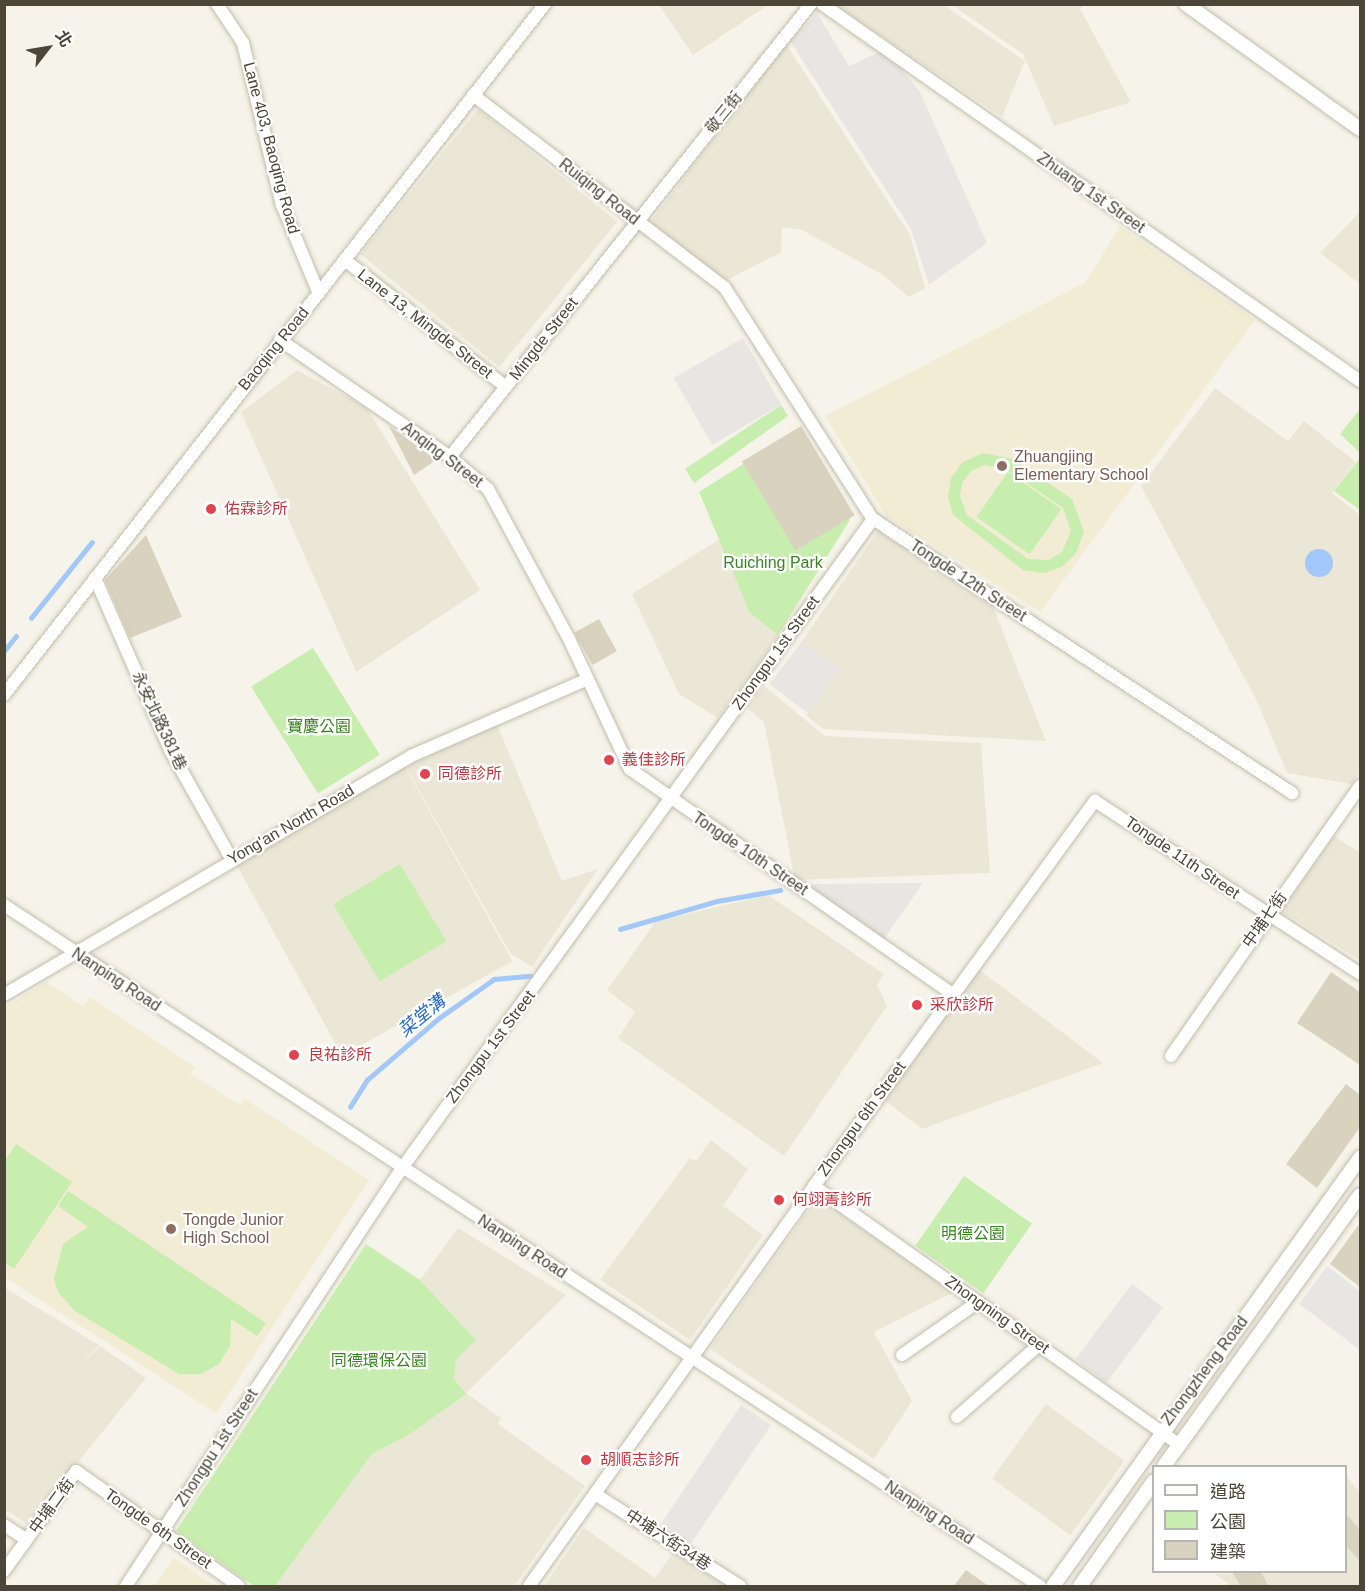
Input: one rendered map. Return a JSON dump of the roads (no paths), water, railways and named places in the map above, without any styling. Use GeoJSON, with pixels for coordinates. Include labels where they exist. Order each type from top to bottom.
{"type":"FeatureCollection","features":[{"type":"Feature","properties":{"kind":"street","name":"Lane 403, Baoqing Road"},"geometry":{"type":"LineString","coordinates":[[217,4],[243,43],[282,205],[319,294]]}},
{"type":"Feature","properties":{"kind":"street","name":"Baoqing Road"},"geometry":{"type":"LineString","coordinates":[[4,695],[545,4]]}},
{"type":"Feature","properties":{"kind":"street","name":"敬三街"},"geometry":{"type":"LineString","coordinates":[[636,221],[811,4]]}},
{"type":"Feature","properties":{"kind":"street","name":"Zhuang 1st Street"},"geometry":{"type":"LineString","coordinates":[[822,4],[1360,381]]}},
{"type":"Feature","properties":{"kind":"street"},"geometry":{"type":"LineString","coordinates":[[1186,4],[1360,129]]}},
{"type":"Feature","properties":{"kind":"street","name":"Ruiqing Road"},"geometry":{"type":"LineString","coordinates":[[473,95],[725,288]]}},
{"type":"Feature","properties":{"kind":"street","name":"Mingde Street"},"geometry":{"type":"LineString","coordinates":[[450,457],[636,221]]}},
{"type":"Feature","properties":{"kind":"street","name":"Lane 13, Mingde Street"},"geometry":{"type":"LineString","coordinates":[[345,260],[506,387]]}},
{"type":"Feature","properties":{"kind":"street","name":"Tongde 12th Street"},"geometry":{"type":"LineString","coordinates":[[725,288],[873,519],[1292,793]]}},
{"type":"Feature","properties":{"kind":"street","name":"Anqing Street"},"geometry":{"type":"LineString","coordinates":[[280,340],[450,457],[488,489],[588,679]]}},
{"type":"Feature","properties":{"kind":"street","name":"Zhongpu 1st Street"},"geometry":{"type":"LineString","coordinates":[[126,1587],[402,1168],[873,519]]}},
{"type":"Feature","properties":{"kind":"street","name":"永安北路381巷"},"geometry":{"type":"LineString","coordinates":[[95,578],[170,750],[232,860]]}},
{"type":"Feature","properties":{"kind":"street","name":"Tongde 10th Street"},"geometry":{"type":"LineString","coordinates":[[588,679],[630,769],[953,994]]}},
{"type":"Feature","properties":{"kind":"street","name":"Yong'an North Road"},"geometry":{"type":"LineString","coordinates":[[4,995],[411,756],[588,679]]}},
{"type":"Feature","properties":{"kind":"street","name":"中埔七街"},"geometry":{"type":"LineString","coordinates":[[1171,1056],[1360,786]]}},
{"type":"Feature","properties":{"kind":"street","name":"Tongde 11th Street"},"geometry":{"type":"LineString","coordinates":[[1095,801],[1360,974]]}},
{"type":"Feature","properties":{"kind":"street","name":"Zhongpu 6th Street"},"geometry":{"type":"LineString","coordinates":[[530,1587],[691,1357],[1095,801]]}},
{"type":"Feature","properties":{"kind":"street","name":"Nanping Road"},"geometry":{"type":"LineString","coordinates":[[4,905],[1040,1587]]}},
{"type":"Feature","properties":{"kind":"street","name":"Zhongzheng Road"},"geometry":{"type":"LineString","coordinates":[[1053,1587],[1161,1431],[1360,1158]]}},
{"type":"Feature","properties":{"kind":"street","name":"Zhongning Street"},"geometry":{"type":"LineString","coordinates":[[814,1186],[1179,1444]]}},
{"type":"Feature","properties":{"kind":"street","name":"Zhongzheng Road"},"geometry":{"type":"LineString","coordinates":[[1165,1465],[1360,1195]]}},
{"type":"Feature","properties":{"kind":"street"},"geometry":{"type":"LineString","coordinates":[[902,1355],[978,1302]]}},
{"type":"Feature","properties":{"kind":"street"},"geometry":{"type":"LineString","coordinates":[[957,1417],[1039,1345]]}},
{"type":"Feature","properties":{"kind":"street","name":"Tongde 6th Street"},"geometry":{"type":"LineString","coordinates":[[76,1471],[240,1587]]}},
{"type":"Feature","properties":{"kind":"street","name":"中埔二街"},"geometry":{"type":"LineString","coordinates":[[4,1571],[76,1471]]}},
{"type":"Feature","properties":{"kind":"street"},"geometry":{"type":"LineString","coordinates":[[1080,1587],[1152,1484]]}},
{"type":"Feature","properties":{"kind":"street","name":"中埔六街34巷"},"geometry":{"type":"LineString","coordinates":[[595,1494],[740,1587]]}},
{"type":"Feature","properties":{"kind":"street"},"geometry":{"type":"LineString","coordinates":[[4,1525],[27,1540]]}},
{"type":"Feature","properties":{"kind":"water"},"geometry":{"type":"Polygon","coordinates":[[[1319,549],[1329,553],[1333,563],[1329,573],[1319,577],[1309,573],[1305,563],[1309,553],[1319,549]]]}},
{"type":"Feature","properties":{"kind":"waterway"},"geometry":{"type":"LineString","coordinates":[[31,618],[92,542]]}},
{"type":"Feature","properties":{"kind":"waterway"},"geometry":{"type":"LineString","coordinates":[[4,651],[16,636]]}},
{"type":"Feature","properties":{"kind":"waterway","name":"菜堂溝"},"geometry":{"type":"LineString","coordinates":[[620,929],[717,901],[780,890]]}},
{"type":"Feature","properties":{"kind":"waterway","name":"菜堂溝"},"geometry":{"type":"LineString","coordinates":[[350,1107],[367,1080],[439,1018],[494,979],[530,976]]}},
{"type":"Feature","properties":{"kind":"place","name":"Zhuangjing Elementary School"},"geometry":{"type":"Point","coordinates":[1002,466]}},
{"type":"Feature","properties":{"kind":"place","name":"佑霖診所"},"geometry":{"type":"Point","coordinates":[211,509]}},
{"type":"Feature","properties":{"kind":"place","name":"義佳診所"},"geometry":{"type":"Point","coordinates":[609,760]}},
{"type":"Feature","properties":{"kind":"place","name":"同德診所"},"geometry":{"type":"Point","coordinates":[425,774]}},
{"type":"Feature","properties":{"kind":"place","name":"采欣診所"},"geometry":{"type":"Point","coordinates":[917,1005]}},
{"type":"Feature","properties":{"kind":"place","name":"良祐診所"},"geometry":{"type":"Point","coordinates":[294,1055]}},
{"type":"Feature","properties":{"kind":"place","name":"何翊菁診所"},"geometry":{"type":"Point","coordinates":[779,1200]}},
{"type":"Feature","properties":{"kind":"place","name":"Tongde Junior High School"},"geometry":{"type":"Point","coordinates":[171,1229]}},
{"type":"Feature","properties":{"kind":"place","name":"胡順志診所"},"geometry":{"type":"Point","coordinates":[586,1460]}},
{"type":"Feature","properties":{"kind":"park label","name":"Ruiching Park"},"geometry":{"type":"Point","coordinates":[773,563]}},
{"type":"Feature","properties":{"kind":"park label","name":"寶慶公園"},"geometry":{"type":"Point","coordinates":[319,727]}},
{"type":"Feature","properties":{"kind":"park label","name":"明德公園"},"geometry":{"type":"Point","coordinates":[973,1234]}},
{"type":"Feature","properties":{"kind":"park label","name":"同德環保公園"},"geometry":{"type":"Point","coordinates":[379,1361]}}]}
